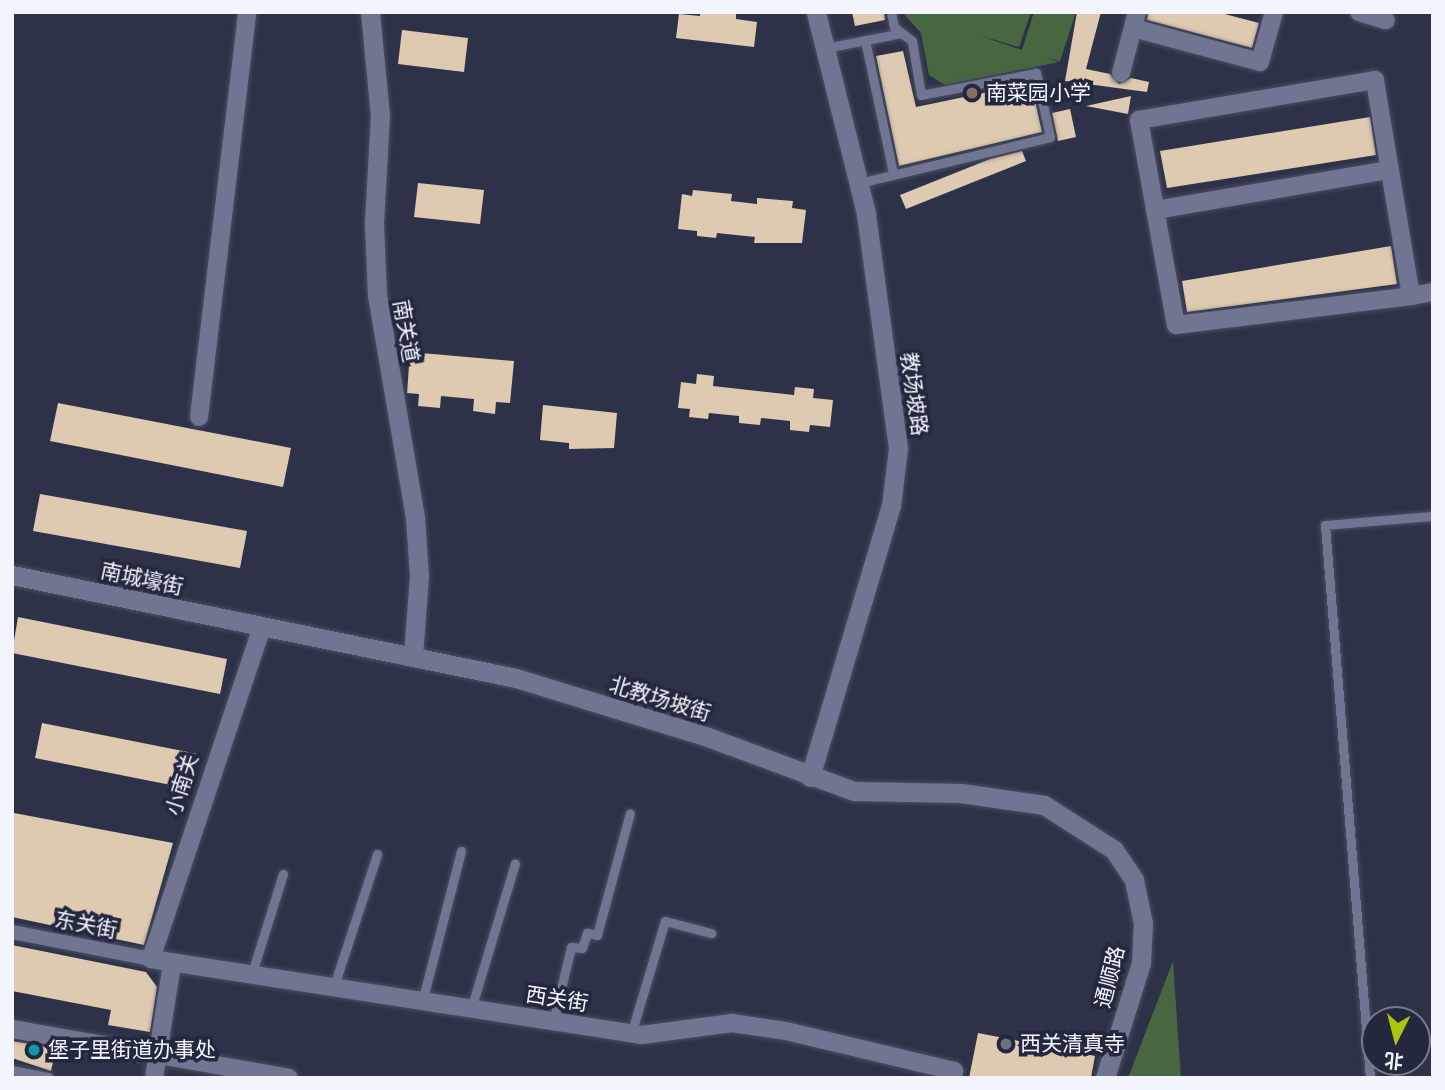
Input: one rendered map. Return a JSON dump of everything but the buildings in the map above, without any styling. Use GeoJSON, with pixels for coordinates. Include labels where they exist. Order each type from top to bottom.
{"type":"FeatureCollection","features":[{"type":"Feature","properties":{"kind":"street"},"geometry":{"type":"LineString","coordinates":[[199,417],[247,12]]}},
{"type":"Feature","properties":{"kind":"street","name":"南关道"},"geometry":{"type":"LineString","coordinates":[[370,12],[380,115],[374,224],[377,295],[415,517],[419,576],[413,656]]}},
{"type":"Feature","properties":{"kind":"street","name":"教场坡路"},"geometry":{"type":"LineString","coordinates":[[810,777],[891,506],[898,449],[859,184],[816,12]]}},
{"type":"Feature","properties":{"kind":"street"},"geometry":{"type":"LineString","coordinates":[[1121,73],[1135,20],[1260,62],[1274,12]]}},
{"type":"Feature","properties":{"kind":"street"},"geometry":{"type":"LineString","coordinates":[[1359,12],[1386,20]]}},
{"type":"Feature","properties":{"kind":"street"},"geometry":{"type":"LineString","coordinates":[[1411,296],[1375,80],[1139,120],[1176,325],[1411,296],[1433,292]]}},
{"type":"Feature","properties":{"kind":"street"},"geometry":{"type":"LineString","coordinates":[[1155,210],[1388,170]]}},
{"type":"Feature","properties":{"kind":"street","name":"南城壕街"},"geometry":{"type":"LineString","coordinates":[[12,575],[262,627]]}},
{"type":"Feature","properties":{"kind":"street","name":"北教场坡街"},"geometry":{"type":"LineString","coordinates":[[262,627],[516,678],[705,736],[810,777],[854,791],[961,793],[1044,805]]}},
{"type":"Feature","properties":{"kind":"street","name":"小南关"},"geometry":{"type":"LineString","coordinates":[[151,959],[262,627]]}},
{"type":"Feature","properties":{"kind":"street","name":"通顺路"},"geometry":{"type":"LineString","coordinates":[[1044,805],[1114,850],[1134,880],[1143,923],[1141,963],[1105,1078]]}},
{"type":"Feature","properties":{"kind":"street","name":"东关街"},"geometry":{"type":"LineString","coordinates":[[12,932],[151,959]]}},
{"type":"Feature","properties":{"kind":"street","name":"西关街"},"geometry":{"type":"LineString","coordinates":[[151,959],[631,1034],[732,1023],[786,1031],[953,1075]]}},
{"type":"Feature","properties":{"kind":"street"},"geometry":{"type":"LineString","coordinates":[[154,1078],[172,964]]}},
{"type":"Feature","properties":{"kind":"street"},"geometry":{"type":"LineString","coordinates":[[12,1029],[157,1058],[289,1078]]}},
{"type":"Feature","properties":{"kind":"lane"},"geometry":{"type":"LineString","coordinates":[[859,184],[893,173],[1050,137],[1036,72],[921,96],[912,41],[894,27],[891,12]]}},
{"type":"Feature","properties":{"kind":"lane"},"geometry":{"type":"LineString","coordinates":[[825,48],[902,33]]}},
{"type":"Feature","properties":{"kind":"lane"},"geometry":{"type":"LineString","coordinates":[[865,40],[893,173]]}},
{"type":"Feature","properties":{"kind":"lane"},"geometry":{"type":"LineString","coordinates":[[1370,1078],[1325,525],[1433,516]]}},
{"type":"Feature","properties":{"kind":"lane"},"geometry":{"type":"LineString","coordinates":[[553,1022],[570,947],[582,948],[587,933],[597,935],[630,813]]}},
{"type":"Feature","properties":{"kind":"lane"},"geometry":{"type":"LineString","coordinates":[[422,1002],[461,851]]}},
{"type":"Feature","properties":{"kind":"lane"},"geometry":{"type":"LineString","coordinates":[[333,989],[377,854]]}},
{"type":"Feature","properties":{"kind":"lane"},"geometry":{"type":"LineString","coordinates":[[471,1009],[515,863]]}},
{"type":"Feature","properties":{"kind":"lane"},"geometry":{"type":"LineString","coordinates":[[251,976],[283,874]]}},
{"type":"Feature","properties":{"kind":"lane"},"geometry":{"type":"LineString","coordinates":[[631,1034],[665,920],[711,933]]}},
{"type":"Feature","properties":{"kind":"lane"},"geometry":{"type":"LineString","coordinates":[[12,1070],[48,1077]]}},
{"type":"Feature","properties":{"kind":"green space"},"geometry":{"type":"Polygon","coordinates":[[[902,12],[1031,12],[1019,47],[978,35],[1022,50],[1034,12],[1076,12],[1060,61],[1044,57],[1059,62],[945,85],[929,75],[921,33],[902,12]]]}},
{"type":"Feature","properties":{"kind":"green space"},"geometry":{"type":"Polygon","coordinates":[[[1173,961],[1181,1078],[1128,1078],[1173,961]]]}},
{"type":"Feature","properties":{"kind":"place","name":"南菜园小学"},"geometry":{"type":"Point","coordinates":[972,93]}},
{"type":"Feature","properties":{"kind":"place","name":"西关清真寺"},"geometry":{"type":"Point","coordinates":[1006,1044]}},
{"type":"Feature","properties":{"kind":"place","name":"堡子里街道办事处"},"geometry":{"type":"Point","coordinates":[34,1050]}}]}
